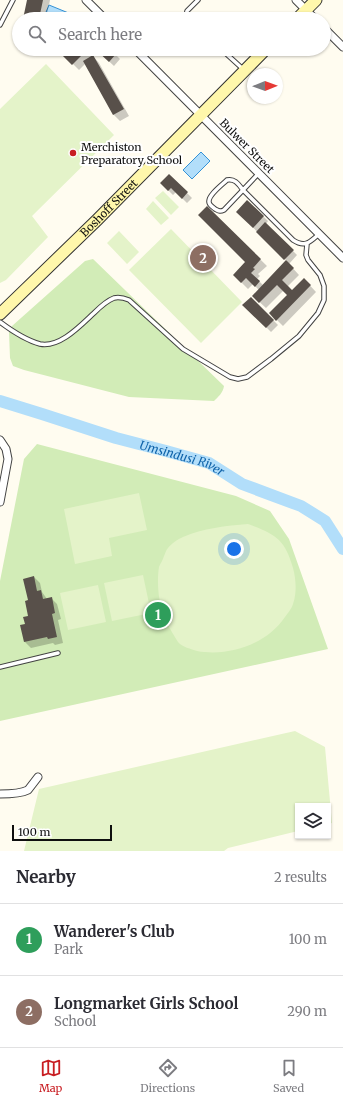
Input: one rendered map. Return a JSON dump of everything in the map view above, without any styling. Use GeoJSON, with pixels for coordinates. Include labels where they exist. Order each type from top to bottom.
{"type":"FeatureCollection","features":[{"type":"Feature","properties":{"kind":"main road"},"geometry":{"type":"LineString","coordinates":[[306,10],[316,0]]}},
{"type":"Feature","properties":{"kind":"main road","name":"Boshoff Street"},"geometry":{"type":"LineString","coordinates":[[0,314],[97,220],[258,56]]}},
{"type":"Feature","properties":{"kind":"street"},"geometry":{"type":"LineString","coordinates":[[86,0],[98,12]]}},
{"type":"Feature","properties":{"kind":"street"},"geometry":{"type":"LineString","coordinates":[[296,0],[306,10]]}},
{"type":"Feature","properties":{"kind":"street"},"geometry":{"type":"LineString","coordinates":[[331,35],[343,47]]}},
{"type":"Feature","properties":{"kind":"street","name":"Bulwer Street"},"geometry":{"type":"LineString","coordinates":[[142,56],[343,258]]}},
{"type":"Feature","properties":{"kind":"street"},"geometry":{"type":"LineString","coordinates":[[0,440],[6,449],[8,459],[0,502]]}},
{"type":"Feature","properties":{"kind":"street"},"geometry":{"type":"LineString","coordinates":[[0,794],[22,793],[28,790],[38,777]]}},
{"type":"Feature","properties":{"kind":"lane"},"geometry":{"type":"LineString","coordinates":[[0,25],[13,0]]}},
{"type":"Feature","properties":{"kind":"lane"},"geometry":{"type":"LineString","coordinates":[[187,12],[198,0]]}},
{"type":"Feature","properties":{"kind":"lane"},"geometry":{"type":"LineString","coordinates":[[228,56],[244,71]]}},
{"type":"Feature","properties":{"kind":"lane"},"geometry":{"type":"LineString","coordinates":[[259,173],[243,190],[224,210],[221,212],[209,204],[208,200],[210,196],[227,180],[231,179],[234,180],[243,190],[293,240],[301,244],[307,244],[319,234]]}},
{"type":"Feature","properties":{"kind":"lane"},"geometry":{"type":"LineString","coordinates":[[0,322],[17,334],[41,344],[50,344],[62,340],[105,303],[113,298],[129,300],[183,349],[230,377],[238,379],[247,377],[271,360],[300,336],[318,313],[324,300],[324,286],[320,275],[308,260],[306,255],[307,244]]}},
{"type":"Feature","properties":{"kind":"lane"},"geometry":{"type":"LineString","coordinates":[[0,667],[58,653]]}},
{"type":"Feature","properties":{"kind":"green space"},"geometry":{"type":"Polygon","coordinates":[[[46,64],[114,135],[32,216],[48,237],[6,280],[0,283],[0,109],[46,64]]]}},
{"type":"Feature","properties":{"kind":"green space"},"geometry":{"type":"Polygon","coordinates":[[[163,191],[179,207],[171,215],[155,198],[163,191]]]}},
{"type":"Feature","properties":{"kind":"green space"},"geometry":{"type":"Polygon","coordinates":[[[153,201],[169,218],[161,225],[146,209],[153,201]]]}},
{"type":"Feature","properties":{"kind":"green space"},"geometry":{"type":"Polygon","coordinates":[[[171,229],[242,302],[201,343],[129,270],[171,229]]]}},
{"type":"Feature","properties":{"kind":"green space"},"geometry":{"type":"Polygon","coordinates":[[[119,231],[139,252],[127,264],[107,243],[119,231]]]}},
{"type":"Feature","properties":{"kind":"green space"},"geometry":{"type":"Polygon","coordinates":[[[93,259],[224,386],[219,396],[214,401],[129,397],[13,366],[10,358],[9,332],[12,326],[85,261],[93,259]]]}},
{"type":"Feature","properties":{"kind":"green space"},"geometry":{"type":"Polygon","coordinates":[[[37,444],[236,496],[270,511],[289,539],[328,649],[0,721],[0,581],[24,459],[37,444]]]}},
{"type":"Feature","properties":{"kind":"green space"},"geometry":{"type":"Polygon","coordinates":[[[139,493],[147,530],[109,538],[112,556],[75,564],[64,509],[139,493]]]}},
{"type":"Feature","properties":{"kind":"green space"},"geometry":{"type":"Polygon","coordinates":[[[248,524],[265,531],[278,539],[286,550],[293,568],[295,581],[296,591],[292,607],[268,635],[246,646],[222,652],[197,651],[184,647],[178,642],[170,629],[162,611],[160,602],[158,572],[167,550],[177,540],[198,531],[248,524]]]}},
{"type":"Feature","properties":{"kind":"green space"},"geometry":{"type":"Polygon","coordinates":[[[143,575],[151,613],[112,621],[104,583],[143,575]]]}},
{"type":"Feature","properties":{"kind":"green space"},"geometry":{"type":"Polygon","coordinates":[[[98,585],[106,622],[68,630],[60,593],[98,585]]]}},
{"type":"Feature","properties":{"kind":"green space"},"geometry":{"type":"Polygon","coordinates":[[[295,731],[325,747],[330,803],[295,803],[295,832],[228,848],[224,851],[24,851],[39,789],[295,731]]]}},
{"type":"Feature","properties":{"kind":"water"},"geometry":{"type":"Polygon","coordinates":[[[49,5],[66,12],[46,12],[49,5]]]}},
{"type":"Feature","properties":{"kind":"water"},"geometry":{"type":"Polygon","coordinates":[[[201,152],[210,161],[192,179],[183,170],[201,152]]]}},
{"type":"Feature","properties":{"kind":"building"},"geometry":{"type":"Polygon","coordinates":[[[27,0],[43,0],[40,12],[24,12],[27,0]]]}},
{"type":"Feature","properties":{"kind":"building"},"geometry":{"type":"Polygon","coordinates":[[[63,56],[81,56],[72,65],[63,56]]]}},
{"type":"Feature","properties":{"kind":"building"},"geometry":{"type":"Polygon","coordinates":[[[94,56],[124,109],[113,115],[83,61],[94,56]]]}},
{"type":"Feature","properties":{"kind":"building"},"geometry":{"type":"Polygon","coordinates":[[[103,56],[114,56],[109,62],[103,56]]]}},
{"type":"Feature","properties":{"kind":"building"},"geometry":{"type":"Polygon","coordinates":[[[169,174],[188,192],[182,199],[171,188],[168,191],[160,183],[169,174]]]}},
{"type":"Feature","properties":{"kind":"building"},"geometry":{"type":"Polygon","coordinates":[[[247,200],[264,216],[253,228],[236,212],[247,200]]]}},
{"type":"Feature","properties":{"kind":"building"},"geometry":{"type":"Polygon","coordinates":[[[207,206],[261,259],[253,268],[255,269],[251,273],[260,281],[255,287],[246,278],[241,283],[233,275],[245,262],[198,215],[207,206]]]}},
{"type":"Feature","properties":{"kind":"building"},"geometry":{"type":"Polygon","coordinates":[[[265,222],[294,250],[284,260],[256,232],[265,222]]]}},
{"type":"Feature","properties":{"kind":"building"},"geometry":{"type":"Polygon","coordinates":[[[286,260],[294,268],[282,280],[292,290],[304,278],[311,285],[276,321],[269,313],[287,295],[277,285],[259,303],[252,296],[286,260]]]}},
{"type":"Feature","properties":{"kind":"building"},"geometry":{"type":"Polygon","coordinates":[[[251,297],[274,320],[266,328],[242,305],[251,297]]]}},
{"type":"Feature","properties":{"kind":"building"},"geometry":{"type":"Polygon","coordinates":[[[34,576],[37,591],[41,590],[43,599],[52,597],[55,613],[52,614],[57,637],[48,639],[47,637],[24,642],[20,625],[25,624],[23,617],[28,616],[25,601],[28,600],[23,579],[34,576]]]}},
{"type":"Feature","properties":{"kind":"waterway","name":"Umsindusi River"},"geometry":{"type":"LineString","coordinates":[[0,401],[116,438],[209,463],[242,484],[301,506],[325,521],[343,549]]}},
{"type":"Feature","properties":{"kind":"place","name":"Merchiston Preparatory School"},"geometry":{"type":"Point","coordinates":[73,153]}},
{"type":"Feature","properties":{"kind":"place","name":"Longmarket Girls School"},"geometry":{"type":"Point","coordinates":[203,258]}},
{"type":"Feature","properties":{"kind":"place","name":"Wanderer's Club"},"geometry":{"type":"Point","coordinates":[158,615]}}]}
